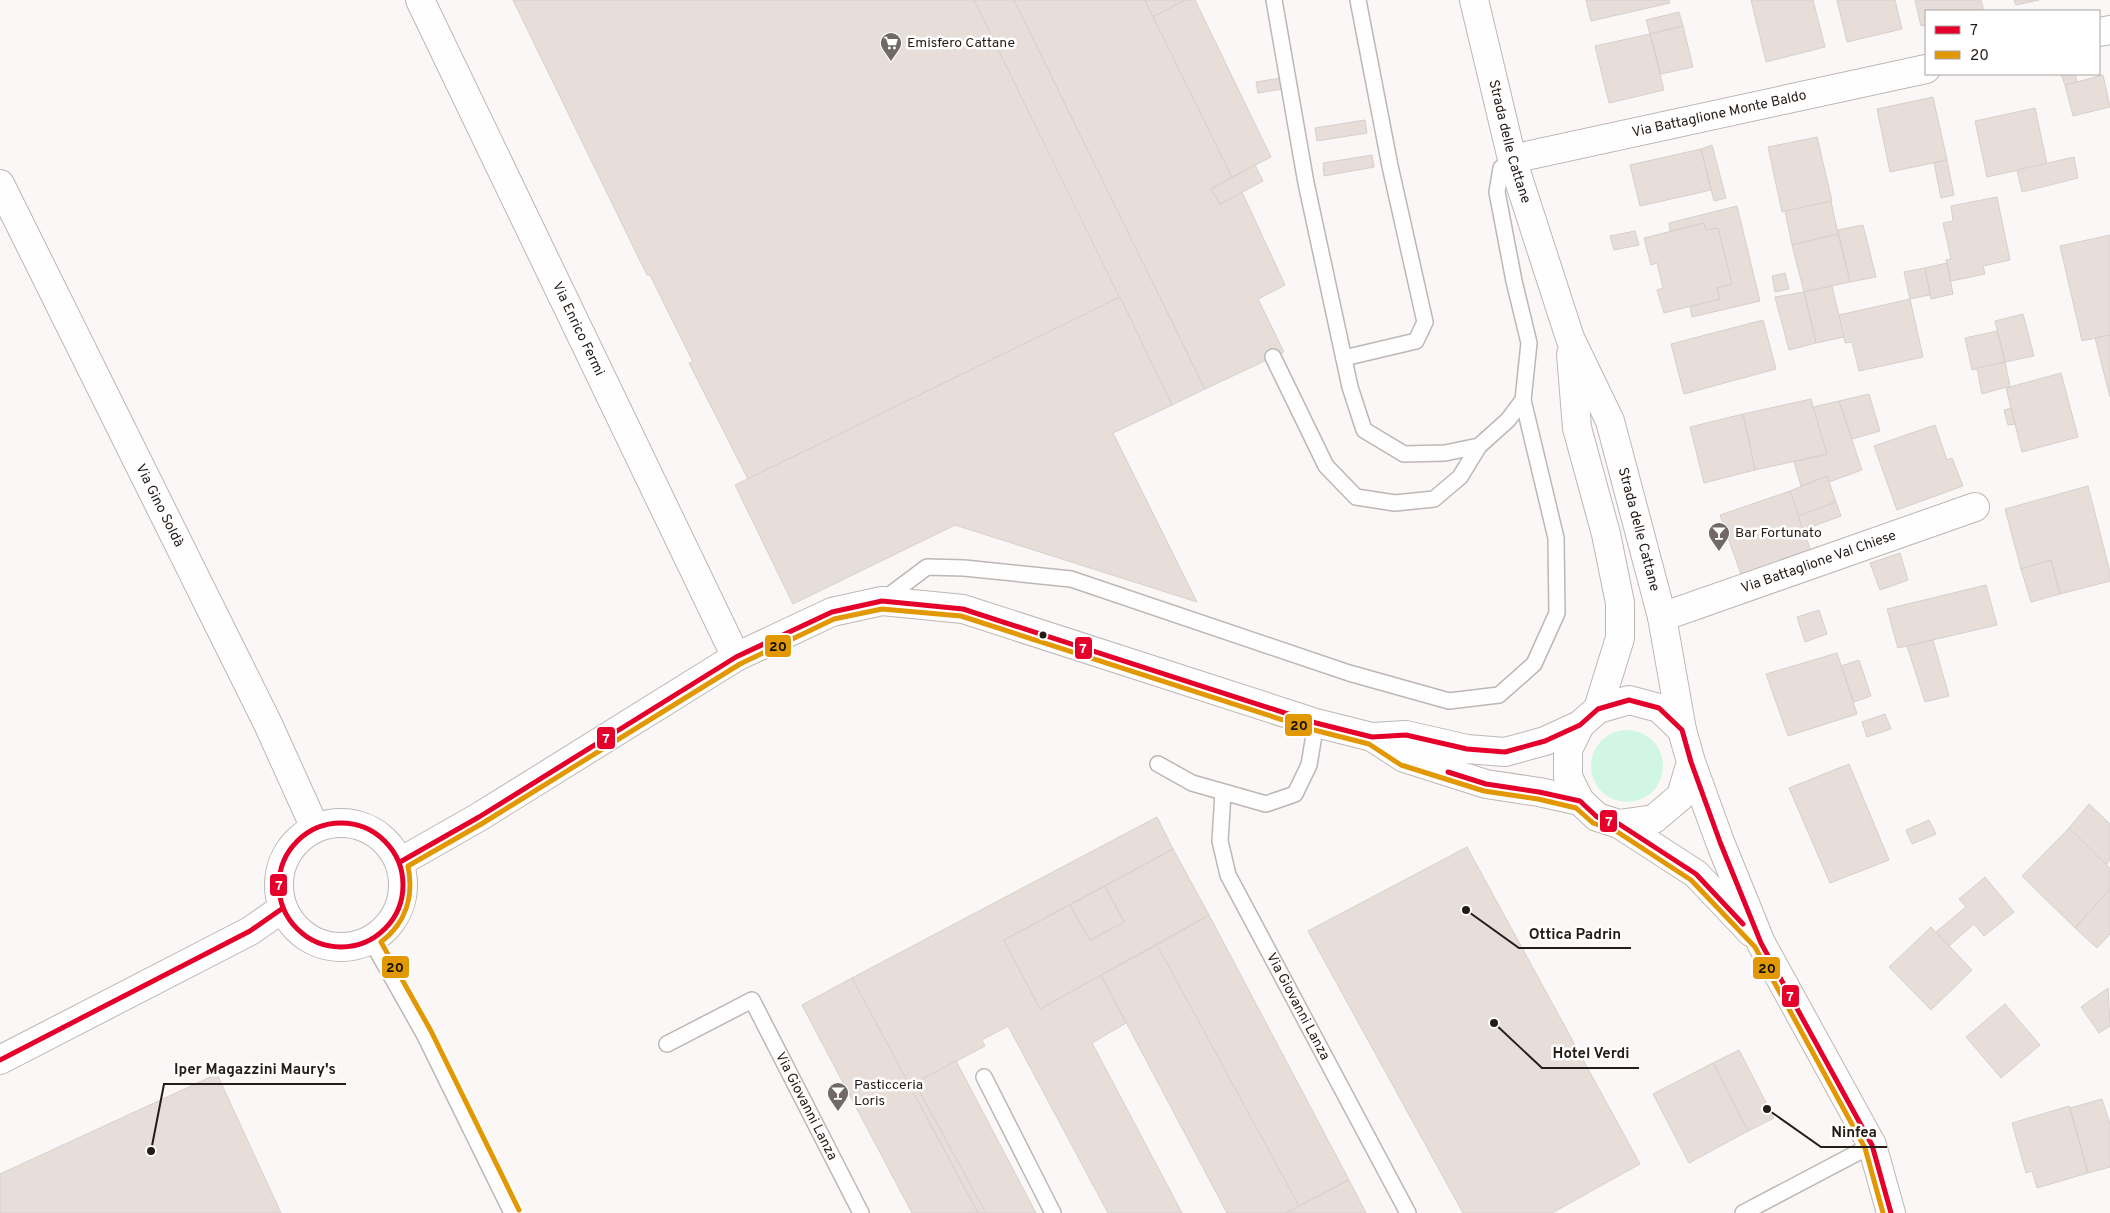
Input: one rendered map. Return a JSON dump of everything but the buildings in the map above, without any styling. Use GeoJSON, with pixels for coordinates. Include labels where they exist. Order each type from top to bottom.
{"type":"FeatureCollection","features":[{"type":"Feature","properties":{"kind":"street","name":"Via Enrico Fermi"},"geometry":{"type":"LineString","coordinates":[[420,0],[736,657]]}},
{"type":"Feature","properties":{"kind":"street","name":"Strada delle Cattane"},"geometry":{"type":"LineString","coordinates":[[1474,0],[1512,159],[1570,338],[1610,421],[1662,617],[1682,730]]}},
{"type":"Feature","properties":{"kind":"street","name":"Via Battaglione Monte Baldo"},"geometry":{"type":"LineString","coordinates":[[1512,159],[1925,69]]}},
{"type":"Feature","properties":{"kind":"street","name":"Via Gino Soldà"},"geometry":{"type":"LineString","coordinates":[[0,184],[268,724],[315,828]]}},
{"type":"Feature","properties":{"kind":"street","name":"Strada delle Cattane"},"geometry":{"type":"LineString","coordinates":[[1570,338],[1577,428],[1606,534],[1620,603],[1620,638],[1589,717]]}},
{"type":"Feature","properties":{"kind":"street","name":"Via Battaglione Val Chiese"},"geometry":{"type":"LineString","coordinates":[[1662,617],[1975,507]]}},
{"type":"Feature","properties":{"kind":"street"},"geometry":{"type":"LineString","coordinates":[[400,862],[479,817],[736,657],[832,612],[882,601],[963,609],[1316,722],[1372,737],[1404,758],[1486,784],[1539,792],[1580,801]]}},
{"type":"Feature","properties":{"kind":"street"},"geometry":{"type":"LineString","coordinates":[[1372,737],[1406,735],[1467,749],[1505,752],[1545,741],[1589,717],[1629,700],[1659,708],[1682,730],[1691,762],[1720,842],[1761,943],[1872,1145],[1891,1213]]}},
{"type":"Feature","properties":{"kind":"street"},"geometry":{"type":"LineString","coordinates":[[1589,717],[1568,750],[1568,777],[1580,801],[1597,817],[1619,824],[1696,874],[1761,943]]}},
{"type":"Feature","properties":{"kind":"street"},"geometry":{"type":"LineString","coordinates":[[1619,824],[1654,819],[1681,796],[1691,762]]}},
{"type":"Feature","properties":{"kind":"street"},"geometry":{"type":"LineString","coordinates":[[340,822],[365,826],[386,840],[400,862],[404,877],[404,892],[393,920],[384,932],[357,946],[342,948],[327,946],[313,941],[300,932],[290,921],[283,908],[279,889],[280,870],[288,853],[299,838],[315,828],[340,822]]}},
{"type":"Feature","properties":{"kind":"street"},"geometry":{"type":"LineString","coordinates":[[0,1060],[250,931],[283,908]]}},
{"type":"Feature","properties":{"kind":"lane"},"geometry":{"type":"LineString","coordinates":[[1274,0],[1306,183],[1350,386],[1364,430],[1404,454],[1445,453],[1479,446]]}},
{"type":"Feature","properties":{"kind":"lane"},"geometry":{"type":"LineString","coordinates":[[1344,358],[1416,341],[1425,322],[1390,166],[1358,0]]}},
{"type":"Feature","properties":{"kind":"lane"},"geometry":{"type":"LineString","coordinates":[[882,601],[927,567],[964,568],[1071,579],[1349,673],[1449,701],[1498,695],[1534,664],[1557,612],[1556,538],[1523,400],[1529,343],[1514,281],[1497,192],[1501,168],[1512,159]]}},
{"type":"Feature","properties":{"kind":"lane"},"geometry":{"type":"LineString","coordinates":[[1274,357],[1326,466],[1356,497],[1395,503],[1434,499],[1460,477],[1479,446],[1508,420],[1523,400]]}},
{"type":"Feature","properties":{"kind":"lane"},"geometry":{"type":"LineString","coordinates":[[1158,764],[1192,783],[1266,804],[1295,794],[1309,765],[1316,722]]}},
{"type":"Feature","properties":{"kind":"lane","name":"Via Giovanni Lanza"},"geometry":{"type":"LineString","coordinates":[[1223,793],[1220,841],[1228,875],[1408,1213]]}},
{"type":"Feature","properties":{"kind":"lane"},"geometry":{"type":"LineString","coordinates":[[371,940],[424,1034],[512,1213]]}},
{"type":"Feature","properties":{"kind":"lane","name":"Via Giovanni Lanza"},"geometry":{"type":"LineString","coordinates":[[666,1044],[752,1000],[861,1213]]}},
{"type":"Feature","properties":{"kind":"lane"},"geometry":{"type":"LineString","coordinates":[[984,1077],[1053,1213]]}},
{"type":"Feature","properties":{"kind":"lane"},"geometry":{"type":"LineString","coordinates":[[1743,1213],[1872,1145]]}},
{"type":"Feature","properties":{"kind":"green space"},"geometry":{"type":"Polygon","coordinates":[[[1627,730],[1647,736],[1657,746],[1663,766],[1657,786],[1647,796],[1627,802],[1607,796],[1597,786],[1591,766],[1597,746],[1607,736],[1627,730]]]}},
{"type":"Feature","properties":{"kind":"transit line","name":"7"},"geometry":{"type":"LineString","coordinates":[[400,862],[479,817],[736,657],[832,612],[882,601],[963,609],[1316,723],[1372,737],[1406,735],[1467,749],[1505,752],[1545,741],[1580,725],[1598,709],[1629,700],[1659,708],[1682,730],[1691,762],[1720,842],[1761,943],[1872,1145],[1891,1213]]}},
{"type":"Feature","properties":{"kind":"transit line","name":"20"},"geometry":{"type":"LineString","coordinates":[[519,1210],[431,1031],[381,942],[397,926],[406,908],[410,888],[408,866],[483,823],[740,664],[834,619],[882,609],[961,616],[1314,730],[1369,744],[1401,765],[1484,791],[1538,799],[1576,808],[1593,823],[1616,831],[1691,880],[1755,947],[1865,1148],[1883,1213]]}},
{"type":"Feature","properties":{"kind":"transit line","name":"7"},"geometry":{"type":"LineString","coordinates":[[1448,772],[1486,784],[1539,792],[1580,801],[1597,817],[1619,824],[1696,874],[1743,924]]}},
{"type":"Feature","properties":{"kind":"transit line","name":"7"},"geometry":{"type":"LineString","coordinates":[[341,823],[365,827],[385,841],[399,861],[403,885],[399,909],[385,929],[365,943],[341,947],[317,943],[297,929],[283,909],[279,885],[283,861],[297,841],[317,827],[341,823]]}},
{"type":"Feature","properties":{"kind":"transit line","name":"7"},"geometry":{"type":"LineString","coordinates":[[0,1060],[250,931],[283,908]]}},
{"type":"Feature","properties":{"kind":"place","name":"Emisfero Cattane"},"geometry":{"type":"Point","coordinates":[891,62]}},
{"type":"Feature","properties":{"kind":"place","name":"Bar Fortunato"},"geometry":{"type":"Point","coordinates":[1719,552]}},
{"type":"Feature","properties":{"kind":"place","name":"Ottica Padrin"},"geometry":{"type":"Point","coordinates":[1466,910]}},
{"type":"Feature","properties":{"kind":"place","name":"Hotel Verdi"},"geometry":{"type":"Point","coordinates":[1494,1023]}},
{"type":"Feature","properties":{"kind":"place","name":"Ninfea"},"geometry":{"type":"Point","coordinates":[1767,1109]}},
{"type":"Feature","properties":{"kind":"place","name":"Pasticceria Loris"},"geometry":{"type":"Point","coordinates":[838,1112]}},
{"type":"Feature","properties":{"kind":"place","name":"Iper Magazzini Maury's"},"geometry":{"type":"Point","coordinates":[151,1151]}}]}
